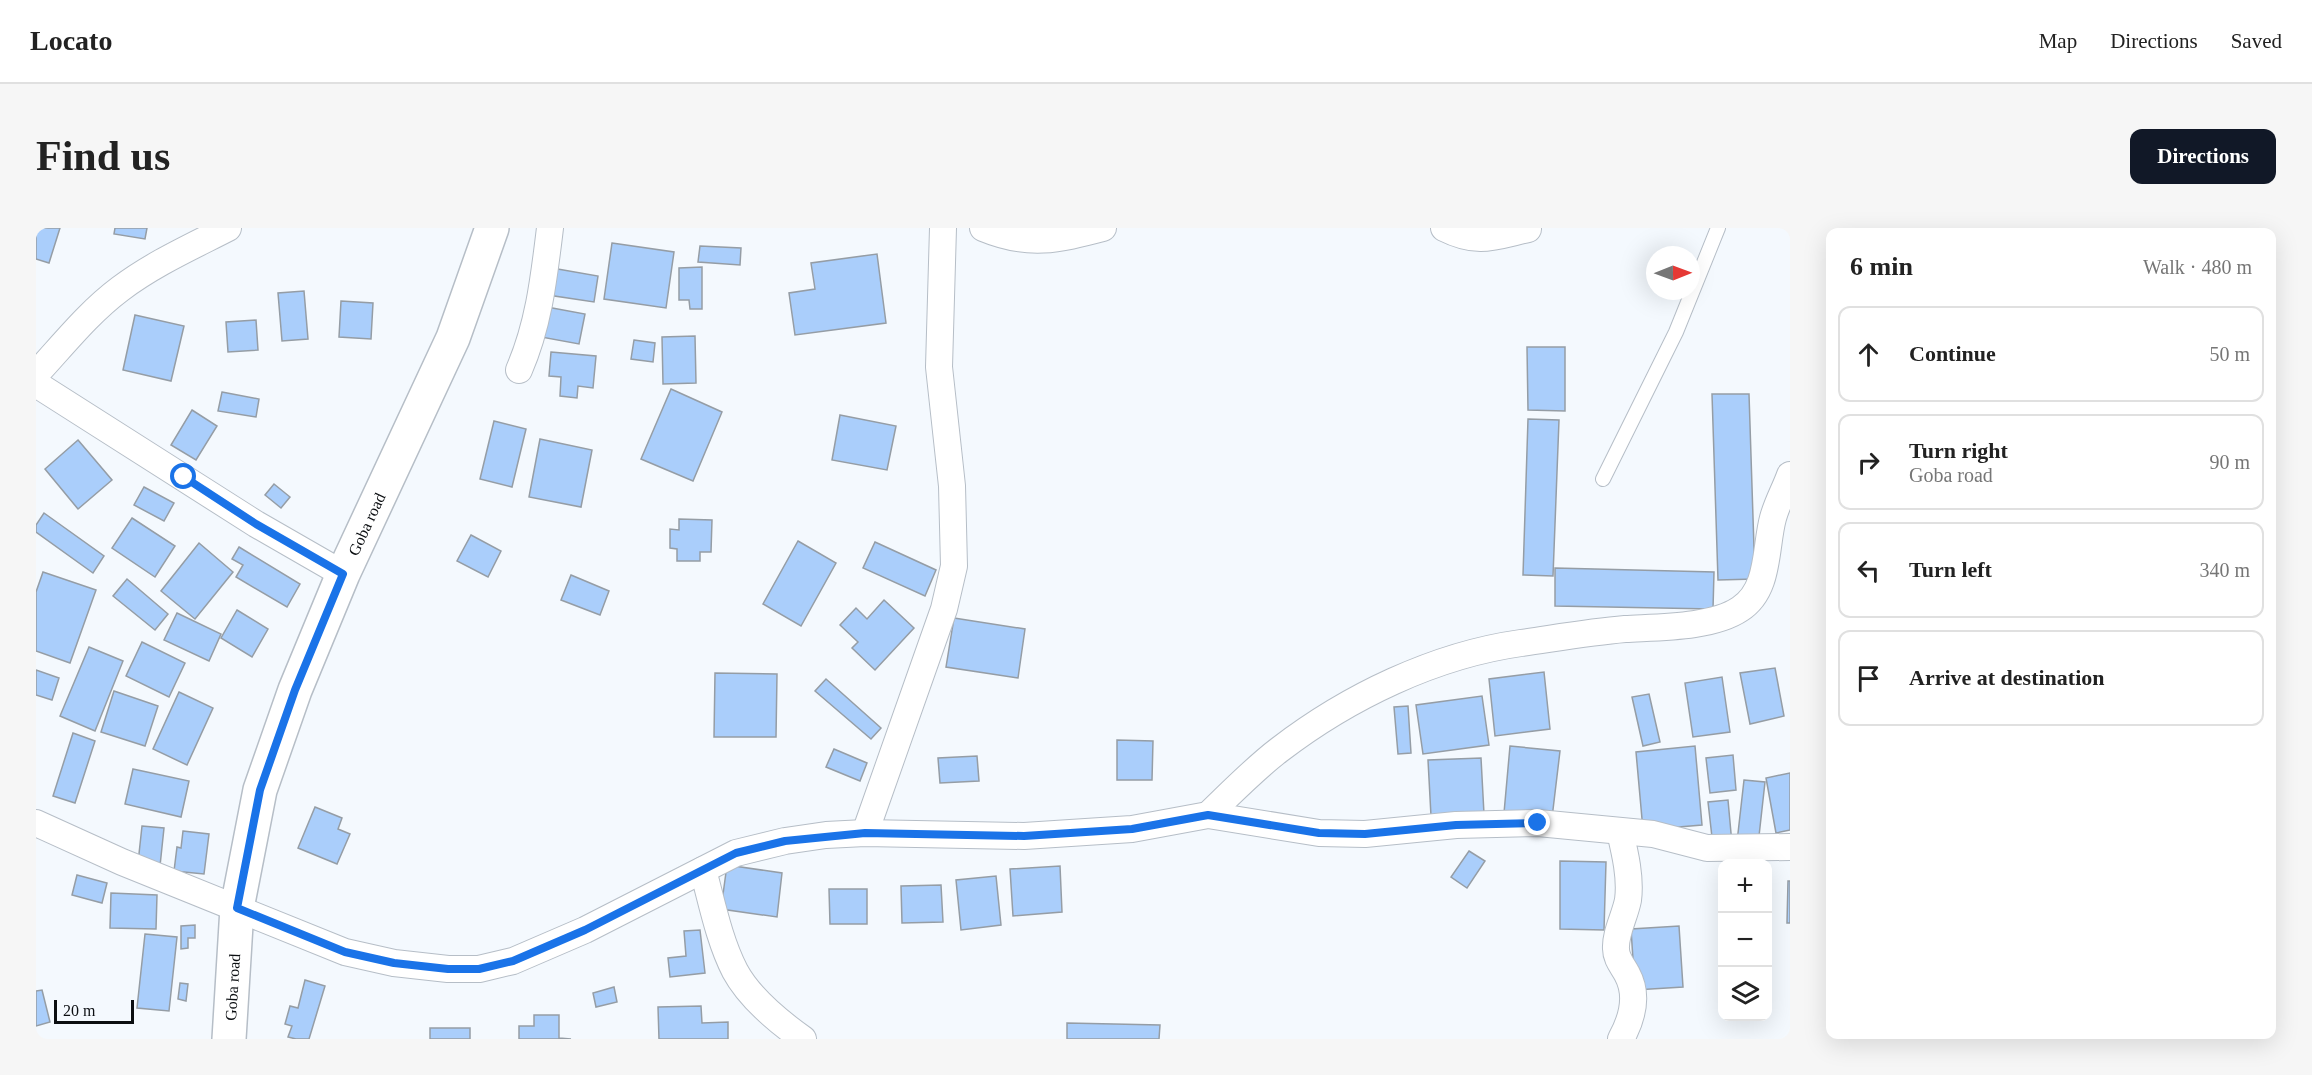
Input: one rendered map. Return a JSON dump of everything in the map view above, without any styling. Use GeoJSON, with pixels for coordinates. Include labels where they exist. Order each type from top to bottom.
{"type":"FeatureCollection","features":[{"type":"Feature","properties":{"kind":"street"},"geometry":{"type":"LineString","coordinates":[[36,374],[90,315],[118,290],[147,270],[228,228]]}},
{"type":"Feature","properties":{"kind":"street","name":"Goba road"},"geometry":{"type":"LineString","coordinates":[[229,1039],[237,908],[260,790],[295,690],[343,574],[453,338],[492,228]]}},
{"type":"Feature","properties":{"kind":"street"},"geometry":{"type":"LineString","coordinates":[[519,370],[530,345],[540,303],[550,228]]}},
{"type":"Feature","properties":{"kind":"street"},"geometry":{"type":"LineString","coordinates":[[865,833],[944,609],[954,566],[952,486],[939,367],[943,228]]}},
{"type":"Feature","properties":{"kind":"street"},"geometry":{"type":"LineString","coordinates":[[983,228],[1002,236],[1029,241],[1055,240],[1103,228]]}},
{"type":"Feature","properties":{"kind":"street"},"geometry":{"type":"LineString","coordinates":[[1444,228],[1464,238],[1489,238],[1528,229]]}},
{"type":"Feature","properties":{"kind":"street"},"geometry":{"type":"LineString","coordinates":[[36,384],[256,524],[343,574]]}},
{"type":"Feature","properties":{"kind":"street"},"geometry":{"type":"LineString","coordinates":[[1208,815],[1278,750],[1344,707],[1402,678],[1467,652],[1625,629],[1665,628],[1713,619],[1740,609],[1754,596],[1763,577],[1773,517],[1790,475]]}},
{"type":"Feature","properties":{"kind":"street"},"geometry":{"type":"LineString","coordinates":[[36,823],[122,862],[345,952],[394,963],[448,969],[479,969],[513,961],[585,930],[736,853],[785,841],[865,833],[1024,836],[1132,829],[1208,815],[1319,833],[1365,834],[1456,825],[1538,823],[1594,826],[1620,832],[1653,834],[1707,848],[1790,847]]}},
{"type":"Feature","properties":{"kind":"street"},"geometry":{"type":"LineString","coordinates":[[1620,832],[1625,854],[1628,898],[1616,949],[1628,976],[1633,1004],[1631,1021],[1621,1039]]}},
{"type":"Feature","properties":{"kind":"street"},"geometry":{"type":"LineString","coordinates":[[703,870],[718,928],[735,971],[750,991],[803,1039]]}},
{"type":"Feature","properties":{"kind":"lane"},"geometry":{"type":"LineString","coordinates":[[1603,479],[1676,332],[1718,228]]}},
{"type":"Feature","properties":{"kind":"building"},"geometry":{"type":"Polygon","coordinates":[[[36,228],[60,228],[49,263],[36,259],[36,228]]]}},
{"type":"Feature","properties":{"kind":"building"},"geometry":{"type":"Polygon","coordinates":[[[115,228],[147,228],[145,239],[114,234],[115,228]]]}},
{"type":"Feature","properties":{"kind":"building"},"geometry":{"type":"Polygon","coordinates":[[[612,243],[674,252],[666,308],[604,299],[612,243]]]}},
{"type":"Feature","properties":{"kind":"building"},"geometry":{"type":"Polygon","coordinates":[[[700,246],[741,248],[740,265],[698,262],[700,246]]]}},
{"type":"Feature","properties":{"kind":"building"},"geometry":{"type":"Polygon","coordinates":[[[877,254],[886,323],[795,335],[789,293],[815,289],[811,263],[877,254]]]}},
{"type":"Feature","properties":{"kind":"building"},"geometry":{"type":"Polygon","coordinates":[[[702,267],[702,309],[690,309],[689,300],[679,300],[679,268],[702,267]]]}},
{"type":"Feature","properties":{"kind":"building"},"geometry":{"type":"Polygon","coordinates":[[[552,268],[598,276],[594,302],[548,295],[552,268]]]}},
{"type":"Feature","properties":{"kind":"building"},"geometry":{"type":"Polygon","coordinates":[[[304,291],[308,339],[282,341],[278,293],[304,291]]]}},
{"type":"Feature","properties":{"kind":"building"},"geometry":{"type":"Polygon","coordinates":[[[341,301],[373,303],[371,339],[339,337],[341,301]]]}},
{"type":"Feature","properties":{"kind":"building"},"geometry":{"type":"Polygon","coordinates":[[[547,307],[585,314],[579,344],[541,337],[547,307]]]}},
{"type":"Feature","properties":{"kind":"building"},"geometry":{"type":"Polygon","coordinates":[[[135,315],[184,326],[171,381],[123,370],[135,315]]]}},
{"type":"Feature","properties":{"kind":"building"},"geometry":{"type":"Polygon","coordinates":[[[256,320],[258,350],[228,352],[226,322],[256,320]]]}},
{"type":"Feature","properties":{"kind":"building"},"geometry":{"type":"Polygon","coordinates":[[[695,336],[696,383],[663,384],[662,337],[695,336]]]}},
{"type":"Feature","properties":{"kind":"building"},"geometry":{"type":"Polygon","coordinates":[[[634,340],[655,343],[653,362],[631,359],[634,340]]]}},
{"type":"Feature","properties":{"kind":"building"},"geometry":{"type":"Polygon","coordinates":[[[1527,347],[1565,347],[1565,411],[1528,410],[1527,347]]]}},
{"type":"Feature","properties":{"kind":"building"},"geometry":{"type":"Polygon","coordinates":[[[551,352],[596,356],[593,388],[578,386],[577,398],[560,396],[561,377],[549,376],[551,352]]]}},
{"type":"Feature","properties":{"kind":"building"},"geometry":{"type":"Polygon","coordinates":[[[671,389],[722,412],[693,481],[641,459],[671,389]]]}},
{"type":"Feature","properties":{"kind":"building"},"geometry":{"type":"Polygon","coordinates":[[[222,392],[259,399],[256,417],[218,411],[222,392]]]}},
{"type":"Feature","properties":{"kind":"building"},"geometry":{"type":"Polygon","coordinates":[[[1712,394],[1749,394],[1755,579],[1718,580],[1712,394]]]}},
{"type":"Feature","properties":{"kind":"building"},"geometry":{"type":"Polygon","coordinates":[[[192,410],[217,426],[196,460],[171,445],[192,410]]]}},
{"type":"Feature","properties":{"kind":"building"},"geometry":{"type":"Polygon","coordinates":[[[840,415],[896,426],[887,470],[832,460],[840,415]]]}},
{"type":"Feature","properties":{"kind":"building"},"geometry":{"type":"Polygon","coordinates":[[[1528,419],[1559,420],[1553,576],[1523,575],[1528,419]]]}},
{"type":"Feature","properties":{"kind":"building"},"geometry":{"type":"Polygon","coordinates":[[[494,421],[526,429],[512,487],[480,479],[494,421]]]}},
{"type":"Feature","properties":{"kind":"building"},"geometry":{"type":"Polygon","coordinates":[[[540,439],[592,450],[581,507],[529,497],[540,439]]]}},
{"type":"Feature","properties":{"kind":"building"},"geometry":{"type":"Polygon","coordinates":[[[78,440],[112,480],[78,509],[45,469],[78,440]]]}},
{"type":"Feature","properties":{"kind":"building"},"geometry":{"type":"Polygon","coordinates":[[[274,484],[290,497],[281,508],[265,495],[274,484]]]}},
{"type":"Feature","properties":{"kind":"building"},"geometry":{"type":"Polygon","coordinates":[[[144,487],[174,503],[164,521],[134,505],[144,487]]]}},
{"type":"Feature","properties":{"kind":"building"},"geometry":{"type":"Polygon","coordinates":[[[44,513],[104,556],[93,573],[36,532],[36,525],[44,513]]]}},
{"type":"Feature","properties":{"kind":"building"},"geometry":{"type":"Polygon","coordinates":[[[132,518],[175,546],[155,577],[112,548],[132,518]]]}},
{"type":"Feature","properties":{"kind":"building"},"geometry":{"type":"Polygon","coordinates":[[[679,519],[712,520],[711,552],[700,552],[700,561],[677,561],[677,549],[670,548],[670,529],[679,530],[679,519]]]}},
{"type":"Feature","properties":{"kind":"building"},"geometry":{"type":"Polygon","coordinates":[[[471,535],[501,551],[488,577],[457,561],[471,535]]]}},
{"type":"Feature","properties":{"kind":"building"},"geometry":{"type":"Polygon","coordinates":[[[798,541],[836,563],[801,626],[763,604],[798,541]]]}},
{"type":"Feature","properties":{"kind":"building"},"geometry":{"type":"Polygon","coordinates":[[[875,542],[936,570],[925,596],[863,568],[875,542]]]}},
{"type":"Feature","properties":{"kind":"building"},"geometry":{"type":"Polygon","coordinates":[[[199,543],[233,572],[195,619],[161,591],[199,543]]]}},
{"type":"Feature","properties":{"kind":"building"},"geometry":{"type":"Polygon","coordinates":[[[239,547],[300,584],[287,607],[236,577],[243,565],[232,559],[239,547]]]}},
{"type":"Feature","properties":{"kind":"building"},"geometry":{"type":"Polygon","coordinates":[[[1555,568],[1714,572],[1713,609],[1555,606],[1555,568]]]}},
{"type":"Feature","properties":{"kind":"building"},"geometry":{"type":"Polygon","coordinates":[[[43,572],[96,590],[70,663],[36,651],[36,592],[43,572]]]}},
{"type":"Feature","properties":{"kind":"building"},"geometry":{"type":"Polygon","coordinates":[[[571,575],[609,591],[600,615],[561,600],[571,575]]]}},
{"type":"Feature","properties":{"kind":"building"},"geometry":{"type":"Polygon","coordinates":[[[127,579],[168,614],[155,630],[113,596],[127,579]]]}},
{"type":"Feature","properties":{"kind":"building"},"geometry":{"type":"Polygon","coordinates":[[[884,600],[914,628],[875,670],[852,648],[858,642],[840,625],[856,608],[867,619],[884,600]]]}},
{"type":"Feature","properties":{"kind":"building"},"geometry":{"type":"Polygon","coordinates":[[[237,610],[268,629],[252,657],[221,638],[237,610]]]}},
{"type":"Feature","properties":{"kind":"building"},"geometry":{"type":"Polygon","coordinates":[[[177,613],[221,634],[209,661],[164,640],[177,613]]]}},
{"type":"Feature","properties":{"kind":"building"},"geometry":{"type":"Polygon","coordinates":[[[954,618],[1025,629],[1018,678],[946,667],[954,618]]]}},
{"type":"Feature","properties":{"kind":"building"},"geometry":{"type":"Polygon","coordinates":[[[142,642],[185,663],[169,697],[126,676],[142,642]]]}},
{"type":"Feature","properties":{"kind":"building"},"geometry":{"type":"Polygon","coordinates":[[[89,647],[123,661],[95,731],[60,716],[89,647]]]}},
{"type":"Feature","properties":{"kind":"building"},"geometry":{"type":"Polygon","coordinates":[[[1775,668],[1784,716],[1750,724],[1740,673],[1775,668]]]}},
{"type":"Feature","properties":{"kind":"building"},"geometry":{"type":"Polygon","coordinates":[[[36,670],[59,678],[52,700],[36,695],[36,670]]]}},
{"type":"Feature","properties":{"kind":"building"},"geometry":{"type":"Polygon","coordinates":[[[1544,672],[1550,729],[1495,736],[1489,679],[1544,672]]]}},
{"type":"Feature","properties":{"kind":"building"},"geometry":{"type":"Polygon","coordinates":[[[715,673],[777,674],[776,737],[714,737],[715,673]]]}},
{"type":"Feature","properties":{"kind":"building"},"geometry":{"type":"Polygon","coordinates":[[[1722,677],[1730,732],[1693,737],[1685,683],[1722,677]]]}},
{"type":"Feature","properties":{"kind":"building"},"geometry":{"type":"Polygon","coordinates":[[[826,679],[881,728],[871,739],[815,691],[826,679]]]}},
{"type":"Feature","properties":{"kind":"building"},"geometry":{"type":"Polygon","coordinates":[[[114,691],[158,706],[145,746],[101,732],[114,691]]]}},
{"type":"Feature","properties":{"kind":"building"},"geometry":{"type":"Polygon","coordinates":[[[179,692],[213,708],[187,765],[153,749],[179,692]]]}},
{"type":"Feature","properties":{"kind":"building"},"geometry":{"type":"Polygon","coordinates":[[[1649,694],[1660,742],[1643,746],[1632,697],[1649,694]]]}},
{"type":"Feature","properties":{"kind":"building"},"geometry":{"type":"Polygon","coordinates":[[[1482,696],[1489,745],[1423,754],[1416,705],[1482,696]]]}},
{"type":"Feature","properties":{"kind":"building"},"geometry":{"type":"Polygon","coordinates":[[[1408,706],[1411,753],[1398,754],[1394,707],[1408,706]]]}},
{"type":"Feature","properties":{"kind":"building"},"geometry":{"type":"Polygon","coordinates":[[[73,733],[95,741],[75,803],[53,796],[73,733]]]}},
{"type":"Feature","properties":{"kind":"building"},"geometry":{"type":"Polygon","coordinates":[[[1117,740],[1153,741],[1152,780],[1117,780],[1117,740]]]}},
{"type":"Feature","properties":{"kind":"building"},"geometry":{"type":"Polygon","coordinates":[[[1510,746],[1560,751],[1552,818],[1504,813],[1510,746]]]}},
{"type":"Feature","properties":{"kind":"building"},"geometry":{"type":"Polygon","coordinates":[[[1695,746],[1702,825],[1643,830],[1636,752],[1695,746]]]}},
{"type":"Feature","properties":{"kind":"building"},"geometry":{"type":"Polygon","coordinates":[[[834,749],[867,763],[860,781],[826,767],[834,749]]]}},
{"type":"Feature","properties":{"kind":"building"},"geometry":{"type":"Polygon","coordinates":[[[1733,755],[1736,790],[1710,793],[1706,758],[1733,755]]]}},
{"type":"Feature","properties":{"kind":"building"},"geometry":{"type":"Polygon","coordinates":[[[977,756],[979,781],[940,783],[938,758],[977,756]]]}},
{"type":"Feature","properties":{"kind":"building"},"geometry":{"type":"Polygon","coordinates":[[[1481,758],[1484,814],[1431,816],[1428,760],[1481,758]]]}},
{"type":"Feature","properties":{"kind":"building"},"geometry":{"type":"Polygon","coordinates":[[[133,769],[189,781],[181,817],[125,804],[133,769]]]}},
{"type":"Feature","properties":{"kind":"building"},"geometry":{"type":"Polygon","coordinates":[[[1790,773],[1790,830],[1776,833],[1766,778],[1790,773]]]}},
{"type":"Feature","properties":{"kind":"building"},"geometry":{"type":"Polygon","coordinates":[[[1744,780],[1765,782],[1758,845],[1737,842],[1744,780]]]}},
{"type":"Feature","properties":{"kind":"building"},"geometry":{"type":"Polygon","coordinates":[[[1728,800],[1732,844],[1713,846],[1708,802],[1728,800]]]}},
{"type":"Feature","properties":{"kind":"building"},"geometry":{"type":"Polygon","coordinates":[[[315,807],[342,818],[338,829],[350,834],[337,864],[298,848],[315,807]]]}},
{"type":"Feature","properties":{"kind":"building"},"geometry":{"type":"Polygon","coordinates":[[[142,826],[164,828],[160,866],[138,863],[142,826]]]}},
{"type":"Feature","properties":{"kind":"building"},"geometry":{"type":"Polygon","coordinates":[[[183,831],[209,834],[204,874],[174,871],[177,847],[181,848],[183,831]]]}},
{"type":"Feature","properties":{"kind":"building"},"geometry":{"type":"Polygon","coordinates":[[[1469,851],[1485,861],[1467,888],[1451,877],[1469,851]]]}},
{"type":"Feature","properties":{"kind":"building"},"geometry":{"type":"Polygon","coordinates":[[[1560,861],[1606,862],[1604,930],[1560,929],[1560,861]]]}},
{"type":"Feature","properties":{"kind":"building"},"geometry":{"type":"Polygon","coordinates":[[[727,865],[782,873],[777,917],[721,909],[727,865]]]}},
{"type":"Feature","properties":{"kind":"building"},"geometry":{"type":"Polygon","coordinates":[[[1060,866],[1062,912],[1013,916],[1010,869],[1060,866]]]}},
{"type":"Feature","properties":{"kind":"building"},"geometry":{"type":"Polygon","coordinates":[[[77,875],[107,883],[102,903],[72,895],[77,875]]]}},
{"type":"Feature","properties":{"kind":"building"},"geometry":{"type":"Polygon","coordinates":[[[996,876],[1001,925],[961,930],[956,880],[996,876]]]}},
{"type":"Feature","properties":{"kind":"building"},"geometry":{"type":"Polygon","coordinates":[[[1788,881],[1790,881],[1790,923],[1787,923],[1788,881]]]}},
{"type":"Feature","properties":{"kind":"building"},"geometry":{"type":"Polygon","coordinates":[[[941,885],[943,922],[902,923],[901,886],[941,885]]]}},
{"type":"Feature","properties":{"kind":"building"},"geometry":{"type":"Polygon","coordinates":[[[829,889],[867,889],[867,924],[830,924],[829,889]]]}},
{"type":"Feature","properties":{"kind":"building"},"geometry":{"type":"Polygon","coordinates":[[[111,893],[157,895],[156,929],[110,928],[111,893]]]}},
{"type":"Feature","properties":{"kind":"building"},"geometry":{"type":"Polygon","coordinates":[[[195,925],[195,938],[188,938],[188,948],[181,949],[181,926],[195,925]]]}},
{"type":"Feature","properties":{"kind":"building"},"geometry":{"type":"Polygon","coordinates":[[[1679,926],[1683,987],[1635,990],[1631,929],[1679,926]]]}},
{"type":"Feature","properties":{"kind":"building"},"geometry":{"type":"Polygon","coordinates":[[[700,930],[705,973],[670,977],[668,958],[686,956],[684,931],[700,930]]]}},
{"type":"Feature","properties":{"kind":"building"},"geometry":{"type":"Polygon","coordinates":[[[145,934],[177,937],[169,1011],[137,1008],[145,934]]]}},
{"type":"Feature","properties":{"kind":"building"},"geometry":{"type":"Polygon","coordinates":[[[305,980],[325,986],[309,1039],[296,1039],[288,1037],[292,1026],[285,1024],[290,1006],[298,1008],[305,980]]]}},
{"type":"Feature","properties":{"kind":"building"},"geometry":{"type":"Polygon","coordinates":[[[180,983],[188,984],[186,1001],[178,999],[180,983]]]}},
{"type":"Feature","properties":{"kind":"building"},"geometry":{"type":"Polygon","coordinates":[[[614,987],[617,1002],[596,1007],[593,993],[614,987]]]}},
{"type":"Feature","properties":{"kind":"building"},"geometry":{"type":"Polygon","coordinates":[[[42,990],[50,1022],[36,1026],[36,991],[42,990]]]}},
{"type":"Feature","properties":{"kind":"building"},"geometry":{"type":"Polygon","coordinates":[[[701,1006],[702,1023],[728,1022],[728,1039],[659,1039],[658,1007],[701,1006]]]}},
{"type":"Feature","properties":{"kind":"building"},"geometry":{"type":"Polygon","coordinates":[[[534,1015],[559,1015],[559,1038],[571,1039],[519,1039],[519,1026],[534,1026],[534,1015]]]}},
{"type":"Feature","properties":{"kind":"building"},"geometry":{"type":"Polygon","coordinates":[[[1067,1023],[1160,1025],[1159,1039],[1067,1039],[1067,1023]]]}},
{"type":"Feature","properties":{"kind":"building"},"geometry":{"type":"Polygon","coordinates":[[[430,1028],[470,1028],[470,1039],[430,1039],[430,1028]]]}},
{"type":"Feature","properties":{"kind":"route"},"geometry":{"type":"LineString","coordinates":[[184,477],[256,524],[343,574],[295,690],[260,790],[237,908],[345,952],[394,963],[448,969],[479,969],[513,961],[585,930],[736,853],[785,841],[826,835],[865,833],[1024,836],[1132,829],[1208,815],[1319,833],[1365,834],[1456,825],[1538,823]]}}]}
